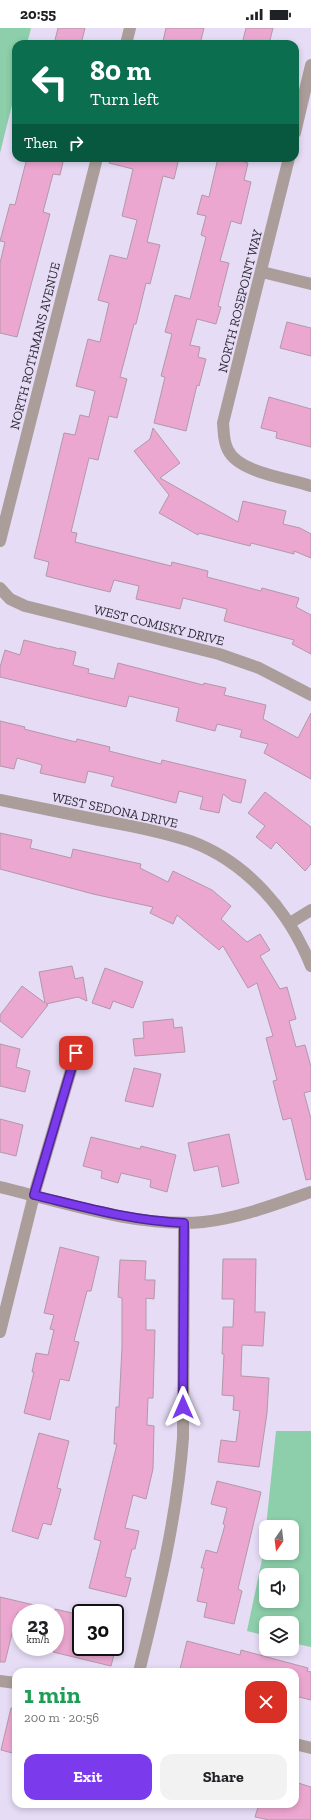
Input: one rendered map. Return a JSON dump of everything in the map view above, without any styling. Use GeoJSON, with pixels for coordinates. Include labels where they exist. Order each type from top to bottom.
{"type":"FeatureCollection","features":[{"type":"Feature","properties":{"kind":"street"},"geometry":{"type":"LineString","coordinates":[[127,40],[130,28]]}},
{"type":"Feature","properties":{"kind":"street"},"geometry":{"type":"LineString","coordinates":[[299,115],[311,65]]}},
{"type":"Feature","properties":{"kind":"street","name":"NORTH ROTHMANS AVENUE"},"geometry":{"type":"LineString","coordinates":[[0,541],[96,162]]}},
{"type":"Feature","properties":{"kind":"street","name":"NORTH ROSEPOINT WAY"},"geometry":{"type":"LineString","coordinates":[[288,162],[262,272],[223,422],[224,438],[228,451],[237,460],[250,468],[311,486]]}},
{"type":"Feature","properties":{"kind":"street"},"geometry":{"type":"LineString","coordinates":[[262,272],[311,284]]}},
{"type":"Feature","properties":{"kind":"street","name":"WEST COMISKY DRIVE"},"geometry":{"type":"LineString","coordinates":[[0,588],[10,599],[25,606],[219,654],[259,668],[311,696]]}},
{"type":"Feature","properties":{"kind":"street","name":"WEST SEDONA DRIVE"},"geometry":{"type":"LineString","coordinates":[[0,800],[159,832],[191,842],[220,856],[247,875],[270,897],[290,923],[303,946],[311,966]]}},
{"type":"Feature","properties":{"kind":"street"},"geometry":{"type":"LineString","coordinates":[[290,923],[311,910]]}},
{"type":"Feature","properties":{"kind":"street"},"geometry":{"type":"LineString","coordinates":[[0,1332],[34,1195],[76,1053]]}},
{"type":"Feature","properties":{"kind":"street"},"geometry":{"type":"LineString","coordinates":[[0,1187],[120,1216],[156,1222],[184,1223],[204,1222],[242,1215],[311,1192]]}},
{"type":"Feature","properties":{"kind":"street"},"geometry":{"type":"LineString","coordinates":[[140,1668],[154,1609],[174,1511],[181,1464],[184,1223]]}},
{"type":"Feature","properties":{"kind":"street"},"geometry":{"type":"LineString","coordinates":[[0,1682],[12,1683]]}},
{"type":"Feature","properties":{"kind":"street"},"geometry":{"type":"LineString","coordinates":[[299,1745],[311,1748]]}},
{"type":"Feature","properties":{"kind":"green space"},"geometry":{"type":"Polygon","coordinates":[[[0,28],[31,28],[28,40],[12,40],[12,105],[0,153],[0,28]]]}},
{"type":"Feature","properties":{"kind":"green space"},"geometry":{"type":"Polygon","coordinates":[[[276,1431],[311,1431],[311,1647],[299,1644],[299,1616],[259,1616],[259,1634],[247,1631],[259,1574],[259,1608],[299,1608],[299,1568],[260,1568],[262,1560],[299,1560],[299,1520],[267,1520],[276,1431]]]}},
{"type":"Feature","properties":{"kind":"building"},"geometry":{"type":"Polygon","coordinates":[[[58,28],[85,28],[82,40],[55,40],[58,28]]]}},
{"type":"Feature","properties":{"kind":"building"},"geometry":{"type":"Polygon","coordinates":[[[166,28],[204,28],[201,40],[163,40],[166,28]]]}},
{"type":"Feature","properties":{"kind":"building"},"geometry":{"type":"Polygon","coordinates":[[[246,28],[273,28],[270,40],[243,40],[246,28]]]}},
{"type":"Feature","properties":{"kind":"building"},"geometry":{"type":"Polygon","coordinates":[[[26,162],[63,162],[60,175],[53,174],[43,212],[50,214],[17,337],[0,333],[0,263],[5,242],[0,241],[10,204],[15,205],[26,162]]]}},
{"type":"Feature","properties":{"kind":"building"},"geometry":{"type":"Polygon","coordinates":[[[178,162],[174,179],[163,176],[147,242],[160,245],[150,284],[146,283],[136,324],[134,324],[120,377],[127,379],[117,418],[109,416],[98,460],[89,458],[71,532],[77,533],[75,542],[171,566],[172,562],[208,571],[207,577],[261,591],[262,588],[299,598],[296,607],[311,615],[311,654],[292,644],[294,640],[224,621],[227,609],[183,598],[180,609],[136,599],[139,586],[114,580],[110,592],[46,576],[49,562],[34,558],[64,433],[75,435],[80,415],[89,417],[95,391],[76,386],[88,339],[100,342],[109,303],[98,300],[110,255],[127,259],[137,220],[122,216],[133,169],[109,163],[178,162]]]}},
{"type":"Feature","properties":{"kind":"building"},"geometry":{"type":"Polygon","coordinates":[[[217,162],[248,163],[244,180],[251,182],[241,224],[231,221],[220,261],[229,263],[218,306],[221,307],[216,324],[197,319],[190,345],[200,347],[198,357],[206,359],[199,386],[197,385],[186,431],[154,423],[165,377],[161,376],[172,334],[165,332],[175,295],[190,299],[206,237],[201,235],[206,216],[197,214],[202,195],[209,197],[217,162]]]}},
{"type":"Feature","properties":{"kind":"building"},"geometry":{"type":"Polygon","coordinates":[[[287,322],[311,328],[311,356],[280,348],[287,322]]]}},
{"type":"Feature","properties":{"kind":"building"},"geometry":{"type":"Polygon","coordinates":[[[269,397],[311,409],[311,447],[276,438],[277,432],[261,428],[269,397]]]}},
{"type":"Feature","properties":{"kind":"building"},"geometry":{"type":"Polygon","coordinates":[[[153,428],[180,463],[160,478],[238,522],[243,501],[286,511],[283,524],[300,528],[311,534],[311,558],[294,551],[294,554],[251,543],[250,546],[199,533],[198,535],[159,513],[169,495],[134,451],[150,439],[153,428]]]}},
{"type":"Feature","properties":{"kind":"building"},"geometry":{"type":"Polygon","coordinates":[[[24,640],[76,652],[73,665],[89,669],[88,673],[114,679],[118,663],[203,685],[204,683],[226,688],[224,695],[266,705],[263,719],[298,738],[311,713],[311,779],[264,753],[268,744],[240,737],[242,730],[217,724],[215,731],[176,721],[179,708],[129,696],[126,707],[0,677],[0,667],[5,650],[20,655],[24,640]]]}},
{"type":"Feature","properties":{"kind":"building"},"geometry":{"type":"Polygon","coordinates":[[[0,721],[25,727],[24,729],[76,742],[77,739],[110,747],[109,751],[161,764],[162,760],[246,780],[241,803],[232,801],[223,794],[219,813],[200,809],[203,797],[179,791],[176,803],[111,786],[114,777],[88,771],[85,783],[40,773],[42,765],[17,758],[14,769],[0,766],[0,721]]]}},
{"type":"Feature","properties":{"kind":"building"},"geometry":{"type":"Polygon","coordinates":[[[265,792],[311,827],[311,864],[305,871],[276,842],[271,849],[256,837],[265,826],[248,813],[265,792]]]}},
{"type":"Feature","properties":{"kind":"building"},"geometry":{"type":"Polygon","coordinates":[[[0,833],[32,840],[30,848],[71,858],[73,849],[141,864],[140,868],[168,882],[173,871],[212,890],[231,906],[221,919],[247,942],[260,934],[270,950],[260,956],[280,989],[287,987],[296,1019],[289,1021],[296,1047],[305,1045],[311,1067],[311,1091],[304,1093],[311,1119],[311,1179],[306,1180],[291,1118],[283,1120],[273,1081],[277,1080],[266,1038],[273,1036],[257,983],[248,988],[223,946],[219,950],[177,915],[173,924],[150,913],[153,907],[93,894],[0,869],[0,833]]]}},
{"type":"Feature","properties":{"kind":"building"},"geometry":{"type":"Polygon","coordinates":[[[72,966],[75,979],[83,977],[87,1001],[78,997],[46,1004],[48,1005],[22,1038],[0,1021],[0,1015],[22,986],[45,1003],[39,972],[72,966]]]}},
{"type":"Feature","properties":{"kind":"building"},"geometry":{"type":"Polygon","coordinates":[[[105,968],[143,982],[133,1008],[113,1001],[110,1009],[92,1003],[105,968]]]}},
{"type":"Feature","properties":{"kind":"building"},"geometry":{"type":"Polygon","coordinates":[[[173,1019],[174,1028],[182,1027],[185,1052],[135,1056],[133,1039],[144,1038],[143,1022],[173,1019]]]}},
{"type":"Feature","properties":{"kind":"building"},"geometry":{"type":"Polygon","coordinates":[[[0,1044],[20,1049],[16,1067],[30,1071],[25,1092],[0,1086],[0,1044]]]}},
{"type":"Feature","properties":{"kind":"building"},"geometry":{"type":"Polygon","coordinates":[[[134,1068],[161,1074],[153,1107],[125,1101],[134,1068]]]}},
{"type":"Feature","properties":{"kind":"building"},"geometry":{"type":"Polygon","coordinates":[[[0,1119],[23,1125],[16,1156],[0,1152],[0,1119]]]}},
{"type":"Feature","properties":{"kind":"building"},"geometry":{"type":"Polygon","coordinates":[[[229,1134],[239,1183],[222,1187],[218,1166],[194,1171],[188,1143],[229,1134]]]}},
{"type":"Feature","properties":{"kind":"building"},"geometry":{"type":"Polygon","coordinates":[[[91,1137],[140,1149],[141,1146],[176,1155],[167,1192],[150,1187],[151,1180],[121,1173],[118,1183],[101,1178],[102,1171],[83,1166],[91,1137]]]}},
{"type":"Feature","properties":{"kind":"building"},"geometry":{"type":"Polygon","coordinates":[[[60,1247],[99,1257],[91,1291],[87,1291],[74,1341],[79,1342],[69,1381],[60,1379],[50,1420],[24,1413],[34,1372],[32,1372],[36,1353],[48,1355],[54,1330],[50,1329],[54,1315],[44,1313],[60,1247]]]}},
{"type":"Feature","properties":{"kind":"building"},"geometry":{"type":"Polygon","coordinates":[[[223,1259],[256,1259],[255,1312],[265,1312],[263,1346],[242,1345],[241,1376],[269,1378],[267,1413],[259,1467],[218,1462],[221,1440],[236,1442],[240,1411],[233,1410],[234,1396],[222,1395],[224,1354],[222,1354],[223,1327],[233,1327],[234,1299],[222,1299],[223,1259]]]}},
{"type":"Feature","properties":{"kind":"building"},"geometry":{"type":"Polygon","coordinates":[[[120,1260],[146,1261],[145,1280],[155,1280],[154,1299],[146,1298],[146,1330],[155,1330],[153,1398],[148,1398],[147,1425],[154,1426],[153,1469],[146,1499],[133,1495],[125,1528],[139,1531],[135,1549],[132,1549],[125,1577],[131,1578],[126,1597],[89,1588],[101,1541],[94,1539],[117,1444],[114,1444],[116,1407],[119,1407],[122,1347],[122,1298],[118,1297],[120,1260]]]}},
{"type":"Feature","properties":{"kind":"building"},"geometry":{"type":"Polygon","coordinates":[[[39,1433],[69,1441],[57,1488],[61,1489],[51,1525],[43,1523],[38,1539],[12,1531],[39,1433]]]}},
{"type":"Feature","properties":{"kind":"building"},"geometry":{"type":"Polygon","coordinates":[[[217,1481],[261,1492],[238,1589],[242,1591],[234,1624],[204,1617],[207,1603],[197,1601],[204,1568],[201,1568],[206,1550],[217,1553],[225,1525],[223,1524],[227,1508],[211,1504],[217,1481]]]}},
{"type":"Feature","properties":{"kind":"building"},"geometry":{"type":"Polygon","coordinates":[[[0,1597],[30,1604],[12,1604],[12,1633],[5,1662],[0,1662],[0,1597]]]}},
{"type":"Feature","properties":{"kind":"building"},"geometry":{"type":"Polygon","coordinates":[[[64,1611],[72,1613],[72,1656],[114,1656],[111,1666],[64,1655],[64,1611]]]}},
{"type":"Feature","properties":{"kind":"building"},"geometry":{"type":"Polygon","coordinates":[[[187,1641],[240,1655],[241,1650],[308,1668],[307,1671],[311,1672],[311,1700],[299,1697],[299,1668],[180,1668],[187,1641]]]}},
{"type":"Feature","properties":{"kind":"building"},"geometry":{"type":"Polygon","coordinates":[[[11,1708],[12,1708],[12,1753],[1,1750],[11,1708]]]}},
{"type":"Feature","properties":{"kind":"building"},"geometry":{"type":"Polygon","coordinates":[[[299,1783],[311,1787],[311,1820],[269,1820],[255,1817],[258,1808],[299,1808],[299,1783]]]}},
{"type":"Feature","properties":{"kind":"route"},"geometry":{"type":"LineString","coordinates":[[76,1053],[34,1195],[120,1216],[156,1222],[184,1223],[183,1407]]}}]}
